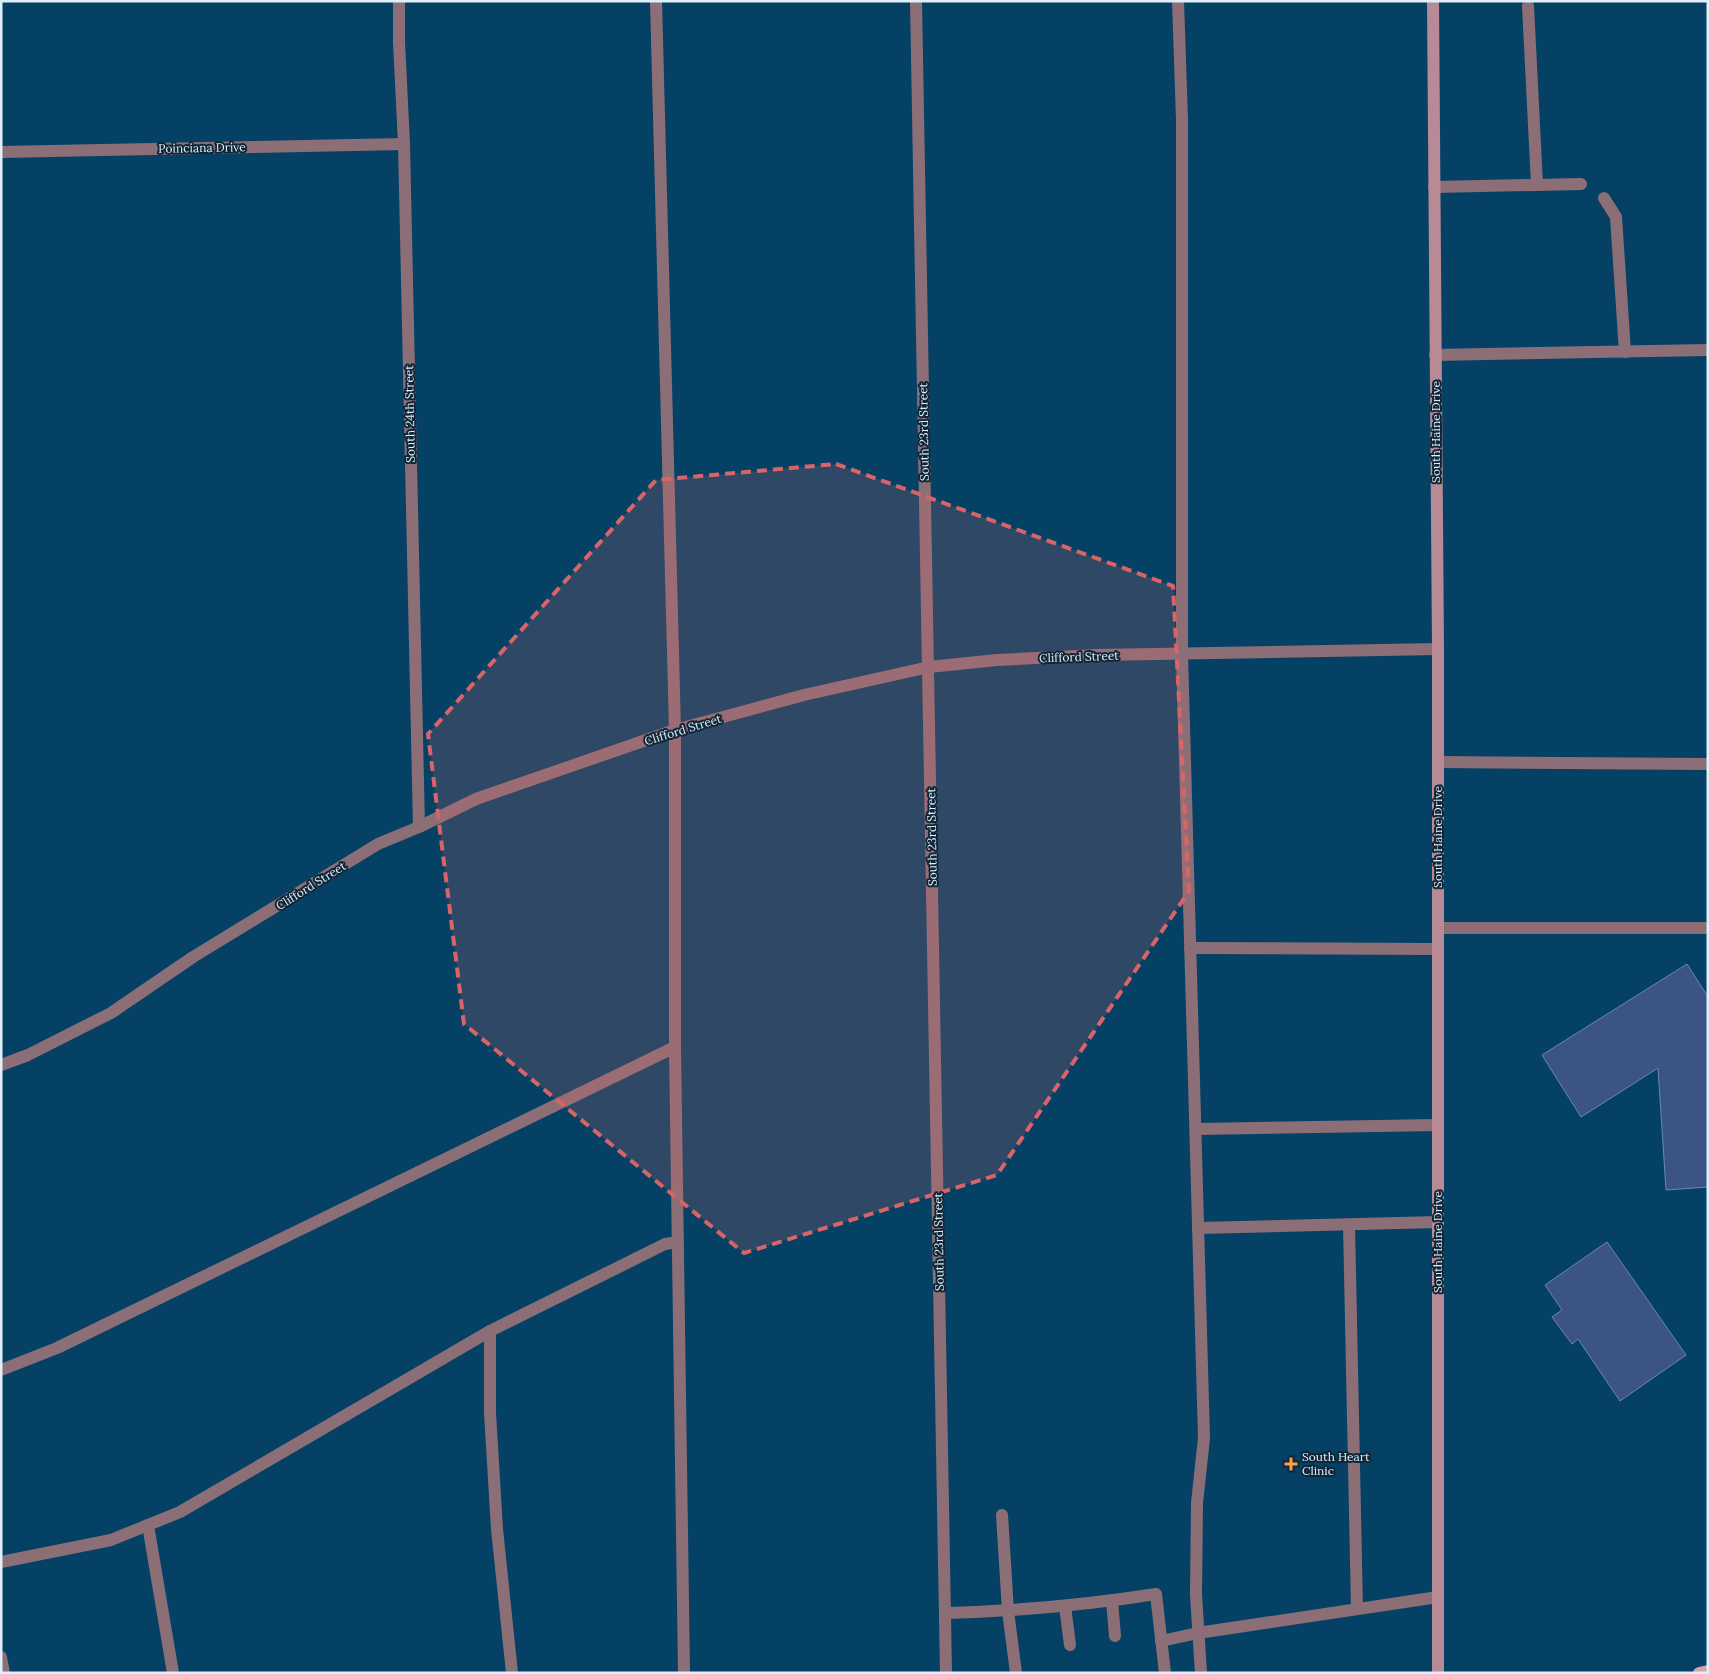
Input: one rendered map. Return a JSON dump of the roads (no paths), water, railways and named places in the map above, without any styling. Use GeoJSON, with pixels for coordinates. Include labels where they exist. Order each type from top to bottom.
{"type":"FeatureCollection","features":[{"type":"Feature","properties":{"kind":"main road"},"geometry":{"type":"LineString","coordinates":[[1699,1673],[1708,1671]]}},
{"type":"Feature","properties":{"kind":"street","name":"South 24th Street"},"geometry":{"type":"LineString","coordinates":[[399,1],[404,144],[419,827]]}},
{"type":"Feature","properties":{"kind":"street"},"geometry":{"type":"LineString","coordinates":[[656,1],[675,730],[675,1047],[684,1673]]}},
{"type":"Feature","properties":{"kind":"street","name":"South 23rd Street"},"geometry":{"type":"LineString","coordinates":[[916,1],[946,1673]]}},
{"type":"Feature","properties":{"kind":"street"},"geometry":{"type":"LineString","coordinates":[[1178,1],[1182,120],[1182,654],[1204,1438],[1197,1503],[1196,1595],[1201,1673]]}},
{"type":"Feature","properties":{"kind":"street","name":"South Haine Drive"},"geometry":{"type":"LineString","coordinates":[[1433,1],[1438,649],[1438,1673]]}},
{"type":"Feature","properties":{"kind":"street"},"geometry":{"type":"LineString","coordinates":[[1528,6],[1537,185]]}},
{"type":"Feature","properties":{"kind":"street","name":"Poinciana Drive"},"geometry":{"type":"LineString","coordinates":[[1,152],[404,144]]}},
{"type":"Feature","properties":{"kind":"street"},"geometry":{"type":"LineString","coordinates":[[1434,187],[1581,184]]}},
{"type":"Feature","properties":{"kind":"street"},"geometry":{"type":"LineString","coordinates":[[1604,198],[1616,217],[1624,352]]}},
{"type":"Feature","properties":{"kind":"street"},"geometry":{"type":"LineString","coordinates":[[1436,355],[1708,350]]}},
{"type":"Feature","properties":{"kind":"street","name":"Clifford Street"},"geometry":{"type":"LineString","coordinates":[[1,1066],[28,1055],[111,1013],[193,958],[378,844],[419,827],[476,799],[675,730],[804,695],[929,667],[997,660],[1097,655],[1438,649]]}},
{"type":"Feature","properties":{"kind":"street"},"geometry":{"type":"LineString","coordinates":[[1438,762],[1708,764]]}},
{"type":"Feature","properties":{"kind":"street"},"geometry":{"type":"LineString","coordinates":[[1438,928],[1708,928]]}},
{"type":"Feature","properties":{"kind":"street"},"geometry":{"type":"LineString","coordinates":[[1190,948],[1438,949]]}},
{"type":"Feature","properties":{"kind":"street"},"geometry":{"type":"LineString","coordinates":[[1,1370],[57,1348],[675,1047]]}},
{"type":"Feature","properties":{"kind":"street"},"geometry":{"type":"LineString","coordinates":[[1196,1129],[1438,1125]]}},
{"type":"Feature","properties":{"kind":"street"},"geometry":{"type":"LineString","coordinates":[[1198,1228],[1438,1222]]}},
{"type":"Feature","properties":{"kind":"street"},"geometry":{"type":"LineString","coordinates":[[1349,1225],[1357,1609]]}},
{"type":"Feature","properties":{"kind":"street"},"geometry":{"type":"LineString","coordinates":[[1,1562],[111,1540],[180,1512],[490,1330],[665,1244],[678,1242]]}},
{"type":"Feature","properties":{"kind":"street"},"geometry":{"type":"LineString","coordinates":[[490,1330],[490,1412],[497,1528],[512,1673]]}},
{"type":"Feature","properties":{"kind":"street"},"geometry":{"type":"LineString","coordinates":[[1002,1515],[1008,1611],[1016,1673]]}},
{"type":"Feature","properties":{"kind":"street"},"geometry":{"type":"LineString","coordinates":[[148,1525],[173,1673]]}},
{"type":"Feature","properties":{"kind":"street"},"geometry":{"type":"LineString","coordinates":[[946,1613],[1008,1611],[1065,1606],[1156,1594],[1165,1673]]}},
{"type":"Feature","properties":{"kind":"street"},"geometry":{"type":"LineString","coordinates":[[1161,1641],[1198,1633],[1438,1597]]}},
{"type":"Feature","properties":{"kind":"street"},"geometry":{"type":"LineString","coordinates":[[1112,1601],[1115,1636]]}},
{"type":"Feature","properties":{"kind":"street"},"geometry":{"type":"LineString","coordinates":[[1065,1606],[1070,1646]]}},
{"type":"Feature","properties":{"kind":"street"},"geometry":{"type":"LineString","coordinates":[[1,1657],[4,1673]]}},
{"type":"Feature","properties":{"kind":"place","name":"South Heart Clinic"},"geometry":{"type":"Point","coordinates":[1291,1464]}}]}
